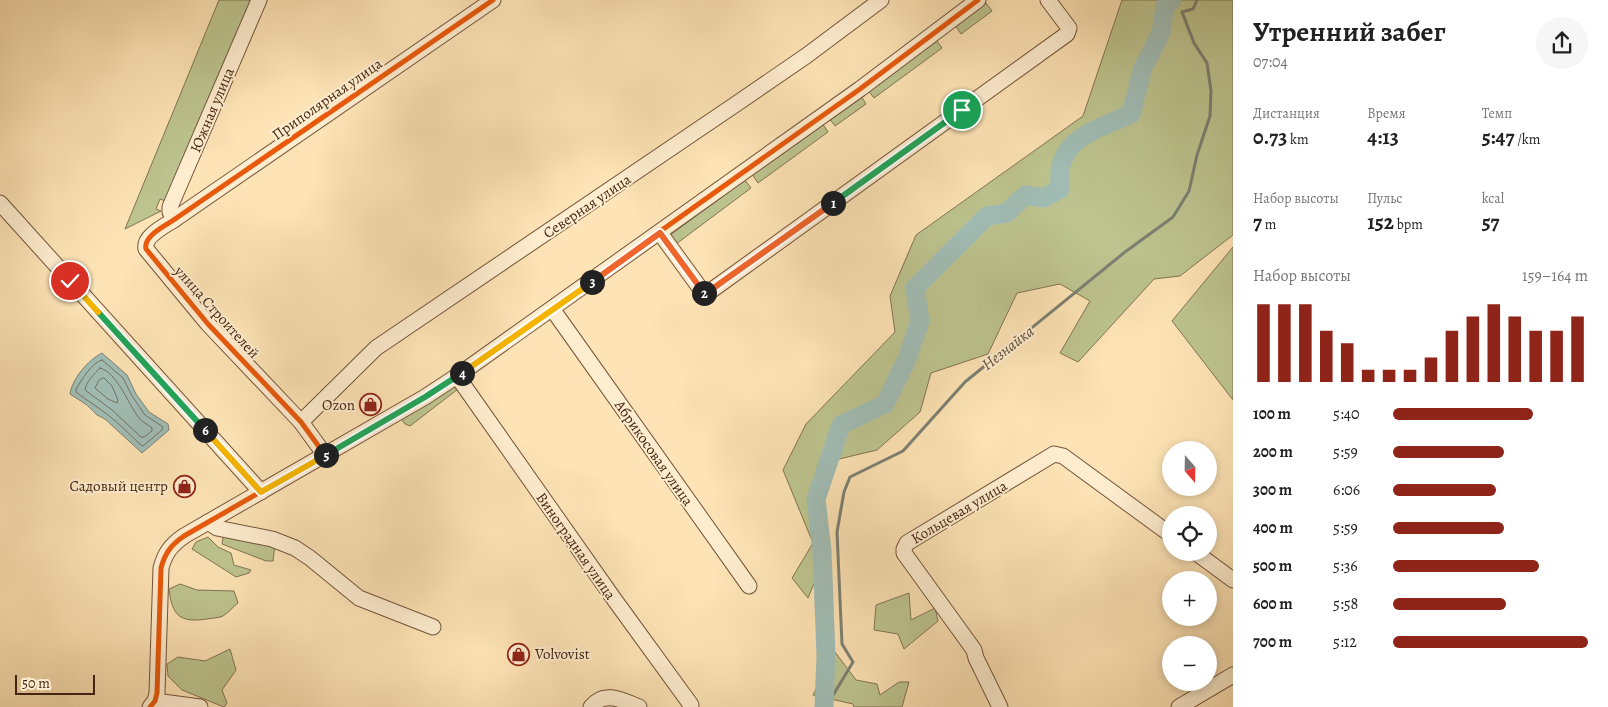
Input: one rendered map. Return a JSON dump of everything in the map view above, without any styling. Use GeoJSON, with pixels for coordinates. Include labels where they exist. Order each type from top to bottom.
{"type":"FeatureCollection","features":[{"type":"Feature","properties":{"kind":"street","name":"Южная улица"},"geometry":{"type":"LineString","coordinates":[[175,219],[170,212],[170,207],[259,0]]}},
{"type":"Feature","properties":{"kind":"street","name":"Приполярная улица"},"geometry":{"type":"LineString","coordinates":[[175,219],[493,0]]}},
{"type":"Feature","properties":{"kind":"street","name":"Северная улица"},"geometry":{"type":"LineString","coordinates":[[301,422],[376,348],[754,92],[881,0]]}},
{"type":"Feature","properties":{"kind":"street"},"geometry":{"type":"LineString","coordinates":[[200,707],[152,704],[158,685],[159,604],[163,562],[172,545],[184,536],[425,397],[460,381],[556,314],[660,233],[868,83],[978,0]]}},
{"type":"Feature","properties":{"kind":"street"},"geometry":{"type":"LineString","coordinates":[[660,233],[705,294],[1066,34],[1069,28],[1048,0]]}},
{"type":"Feature","properties":{"kind":"street"},"geometry":{"type":"LineString","coordinates":[[0,203],[261,492]]}},
{"type":"Feature","properties":{"kind":"street","name":"улица Строителей"},"geometry":{"type":"LineString","coordinates":[[175,219],[148,238],[145,244],[146,249],[208,324],[301,422],[325,455]]}},
{"type":"Feature","properties":{"kind":"street","name":"Абрикосовая улица"},"geometry":{"type":"LineString","coordinates":[[556,314],[750,586]]}},
{"type":"Feature","properties":{"kind":"street","name":"Виноградная улица"},"geometry":{"type":"LineString","coordinates":[[460,381],[691,705]]}},
{"type":"Feature","properties":{"kind":"street","name":"Кольцевая улица"},"geometry":{"type":"LineString","coordinates":[[1000,707],[976,658],[974,650],[904,553],[907,543],[1054,454],[1064,456],[1162,528]]}},
{"type":"Feature","properties":{"kind":"street"},"geometry":{"type":"LineString","coordinates":[[208,522],[217,528],[272,539],[294,548],[310,558],[359,598],[434,627]]}},
{"type":"Feature","properties":{"kind":"street"},"geometry":{"type":"LineString","coordinates":[[1207,561],[1233,580]]}},
{"type":"Feature","properties":{"kind":"street"},"geometry":{"type":"LineString","coordinates":[[1179,707],[1233,674]]}},
{"type":"Feature","properties":{"kind":"street"},"geometry":{"type":"LineString","coordinates":[[591,707],[597,700],[613,697],[639,707]]}},
{"type":"Feature","properties":{"kind":"green space"},"geometry":{"type":"Polygon","coordinates":[[[219,0],[252,0],[165,201],[160,199],[156,209],[161,211],[125,229],[219,0]]]}},
{"type":"Feature","properties":{"kind":"green space"},"geometry":{"type":"Polygon","coordinates":[[[1122,0],[1233,0],[1233,235],[1180,276],[1154,279],[1078,362],[1060,353],[1090,301],[1060,284],[1017,293],[988,354],[931,373],[920,412],[877,450],[818,464],[830,546],[808,598],[792,578],[813,543],[783,470],[806,424],[895,332],[890,296],[916,235],[1083,116],[1122,0]]]}},
{"type":"Feature","properties":{"kind":"green space"},"geometry":{"type":"Polygon","coordinates":[[[986,3],[992,11],[961,34],[955,25],[986,3]]]}},
{"type":"Feature","properties":{"kind":"green space"},"geometry":{"type":"Polygon","coordinates":[[[937,41],[942,48],[874,98],[868,90],[937,41]]]}},
{"type":"Feature","properties":{"kind":"green space"},"geometry":{"type":"Polygon","coordinates":[[[861,96],[866,104],[835,126],[829,118],[861,96]]]}},
{"type":"Feature","properties":{"kind":"green space"},"geometry":{"type":"Polygon","coordinates":[[[822,123],[828,132],[758,183],[752,174],[822,123]]]}},
{"type":"Feature","properties":{"kind":"green space"},"geometry":{"type":"Polygon","coordinates":[[[745,180],[751,188],[676,244],[669,236],[745,180]]]}},
{"type":"Feature","properties":{"kind":"green space"},"geometry":{"type":"Polygon","coordinates":[[[1233,247],[1233,400],[1172,321],[1233,247]]]}},
{"type":"Feature","properties":{"kind":"green space"},"geometry":{"type":"Polygon","coordinates":[[[452,387],[458,389],[410,426],[402,420],[404,416],[452,387]]]}},
{"type":"Feature","properties":{"kind":"green space"},"geometry":{"type":"Polygon","coordinates":[[[230,536],[275,544],[273,561],[266,561],[222,544],[223,538],[230,536]]]}},
{"type":"Feature","properties":{"kind":"green space"},"geometry":{"type":"Polygon","coordinates":[[[208,537],[218,547],[231,553],[234,565],[251,570],[249,573],[236,577],[192,549],[196,542],[208,537]]]}},
{"type":"Feature","properties":{"kind":"green space"},"geometry":{"type":"Polygon","coordinates":[[[180,584],[197,590],[234,591],[238,603],[221,617],[190,620],[179,616],[172,606],[169,589],[180,584]]]}},
{"type":"Feature","properties":{"kind":"green space"},"geometry":{"type":"Polygon","coordinates":[[[909,593],[911,620],[935,608],[938,621],[904,649],[898,634],[874,630],[876,605],[909,593]]]}},
{"type":"Feature","properties":{"kind":"green space"},"geometry":{"type":"Polygon","coordinates":[[[230,649],[236,670],[222,690],[227,703],[224,707],[182,690],[168,676],[167,664],[178,657],[205,661],[230,649]]]}},
{"type":"Feature","properties":{"kind":"green space"},"geometry":{"type":"Polygon","coordinates":[[[835,652],[856,680],[877,684],[880,695],[899,682],[909,682],[902,707],[854,707],[853,704],[813,695],[835,652]]]}},
{"type":"Feature","properties":{"kind":"water"},"geometry":{"type":"Polygon","coordinates":[[[102,353],[127,375],[136,394],[149,412],[168,424],[169,430],[142,453],[105,419],[70,394],[74,382],[82,371],[91,360],[102,353]]]}},
{"type":"Feature","properties":{"kind":"waterway","name":"Незнайка"},"geometry":{"type":"LineString","coordinates":[[824,707],[826,655],[822,551],[816,499],[841,425],[885,404],[907,359],[920,321],[915,288],[987,216],[1007,213],[1025,195],[1044,198],[1060,189],[1061,165],[1065,155],[1072,146],[1089,133],[1131,114],[1143,68],[1161,33],[1165,6],[1172,0]]}},
{"type":"Feature","properties":{"kind":"waterway","name":"Незнайка"},"geometry":{"type":"LineString","coordinates":[[826,707],[853,662],[842,644],[837,532],[844,492],[850,477],[903,451],[965,382],[1125,252],[1173,217],[1189,191],[1197,155],[1210,116],[1211,91],[1207,63],[1194,43],[1182,12],[1193,9],[1197,0]]}},
{"type":"Feature","properties":{"kind":"cycle path"},"geometry":{"type":"LineString","coordinates":[[325,455],[301,422],[208,324],[146,249],[146,244],[151,236],[161,228],[493,0]]}},
{"type":"Feature","properties":{"kind":"cycle path"},"geometry":{"type":"LineString","coordinates":[[150,707],[155,701],[157,693],[161,568],[164,558],[175,543],[184,536],[425,397],[457,376],[860,89],[978,0]]}},
{"type":"Feature","properties":{"kind":"place","name":"Ozon"},"geometry":{"type":"Point","coordinates":[371,405]}},
{"type":"Feature","properties":{"kind":"place","name":"Садовый центр"},"geometry":{"type":"Point","coordinates":[184,486]}},
{"type":"Feature","properties":{"kind":"place","name":"Volvovist"},"geometry":{"type":"Point","coordinates":[519,654]}},
{"type":"Feature","properties":{"kind":"route"},"geometry":{"type":"LineString","coordinates":[[70,281],[261,492],[438,389],[660,233],[705,294],[962,110]]}}]}
